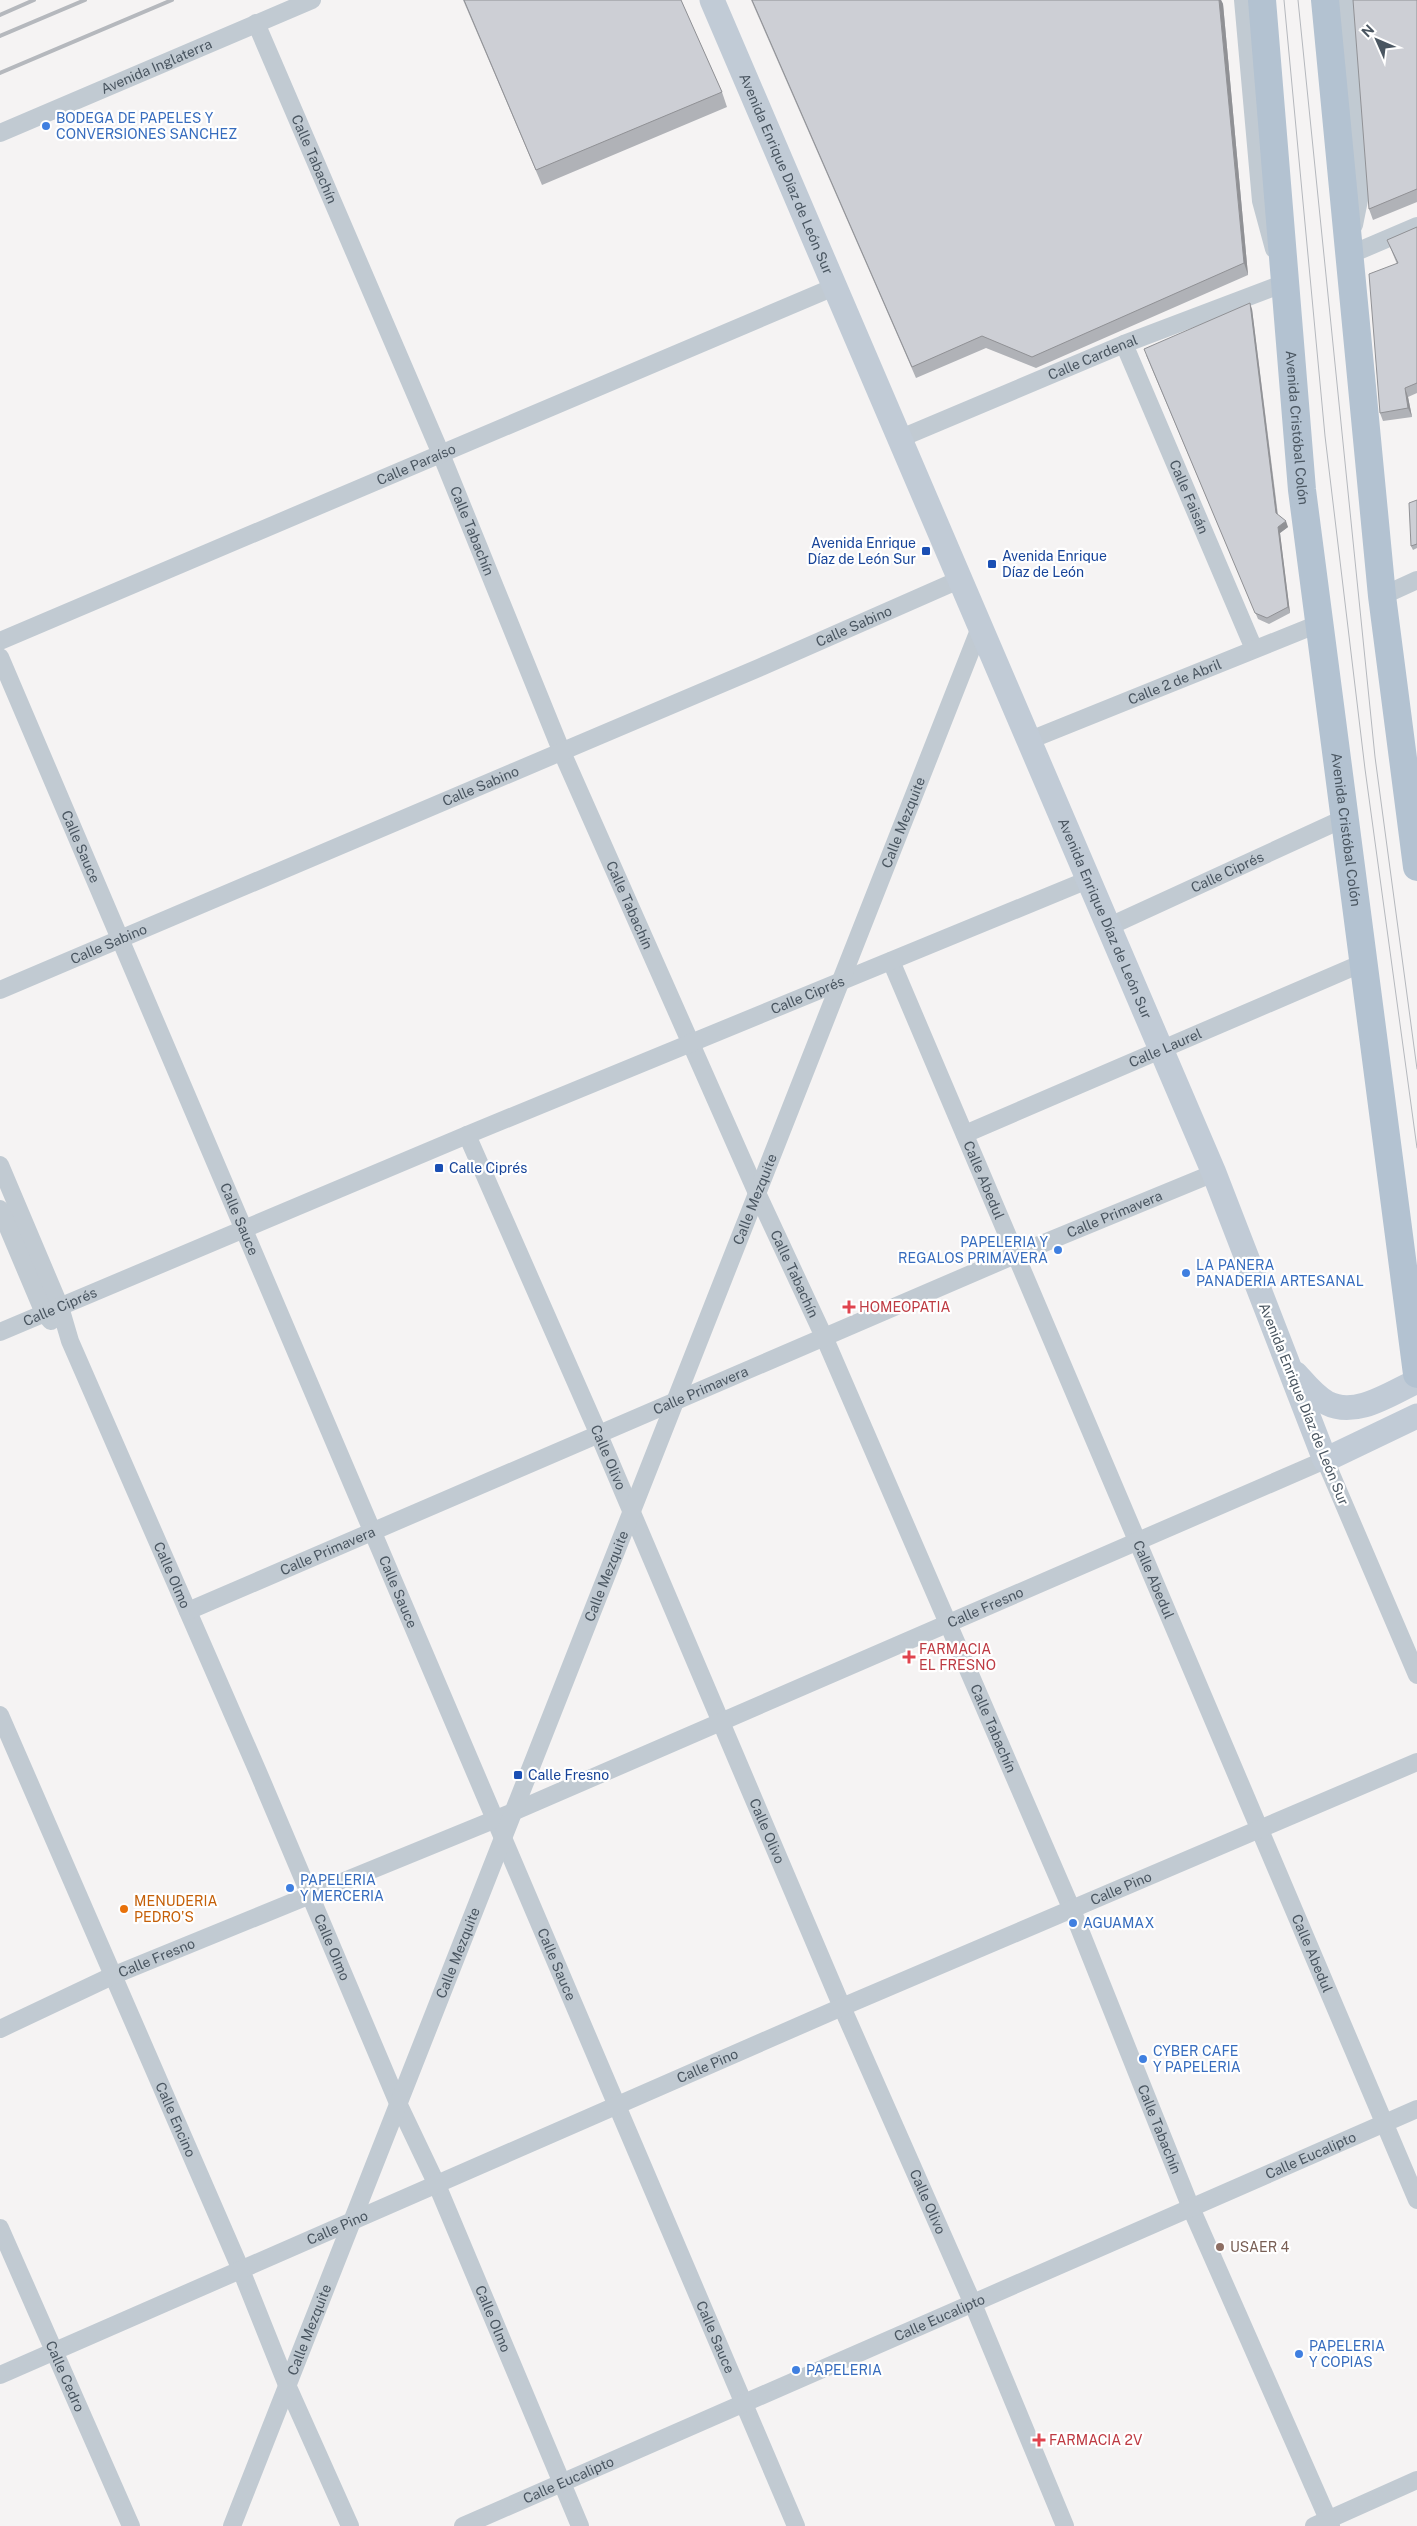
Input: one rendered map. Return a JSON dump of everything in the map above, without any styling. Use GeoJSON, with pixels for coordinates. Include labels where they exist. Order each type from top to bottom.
{"type":"FeatureCollection","features":[{"type":"Feature","properties":{"kind":"main road","name":"Avenida Enrique Díaz de León Sur"},"geometry":{"type":"LineString","coordinates":[[712,0],[1090,879],[1214,1173],[1325,1460]]}},
{"type":"Feature","properties":{"kind":"main road","name":"Avenida Cristóbal Colón"},"geometry":{"type":"LineString","coordinates":[[1262,0],[1302,490],[1318,624],[1365,962],[1417,1374]]}},
{"type":"Feature","properties":{"kind":"main road"},"geometry":{"type":"LineString","coordinates":[[1325,0],[1382,596],[1412,797],[1417,867]]}},
{"type":"Feature","properties":{"kind":"main road"},"geometry":{"type":"LineString","coordinates":[[1288,1365],[1315,1394],[1326,1403],[1340,1408],[1360,1406],[1417,1380]]}},
{"type":"Feature","properties":{"kind":"main road","name":"Calle Fresno"},"geometry":{"type":"LineString","coordinates":[[1325,1460],[1417,1416]]}},
{"type":"Feature","properties":{"kind":"street","name":"Avenida Inglaterra"},"geometry":{"type":"LineString","coordinates":[[0,133],[312,0]]}},
{"type":"Feature","properties":{"kind":"street","name":"Avenida Cristóbal Colón"},"geometry":{"type":"LineString","coordinates":[[1243,0],[1261,201],[1267,229],[1285,283]]}},
{"type":"Feature","properties":{"kind":"street"},"geometry":{"type":"LineString","coordinates":[[1345,0],[1360,172],[1360,196],[1349,255]]}},
{"type":"Feature","properties":{"kind":"street","name":"Calle Tabachín"},"geometry":{"type":"LineString","coordinates":[[256,23],[441,454],[561,750],[690,1044],[825,1339],[1072,1910],[1191,2208],[1325,2524]]}},
{"type":"Feature","properties":{"kind":"street"},"geometry":{"type":"LineString","coordinates":[[1349,255],[1417,226]]}},
{"type":"Feature","properties":{"kind":"street","name":"Calle Cardenal"},"geometry":{"type":"LineString","coordinates":[[901,438],[1124,344],[1285,283]]}},
{"type":"Feature","properties":{"kind":"street","name":"Calle Paraíso"},"geometry":{"type":"LineString","coordinates":[[0,641],[834,287]]}},
{"type":"Feature","properties":{"kind":"street","name":"Calle Faisán"},"geometry":{"type":"LineString","coordinates":[[1124,344],[1254,650]]}},
{"type":"Feature","properties":{"kind":"street","name":"Calle Sabino"},"geometry":{"type":"LineString","coordinates":[[0,990],[561,750],[761,667],[961,579]]}},
{"type":"Feature","properties":{"kind":"street"},"geometry":{"type":"LineString","coordinates":[[1382,596],[1417,580]]}},
{"type":"Feature","properties":{"kind":"street","name":"Calle 2 de Abril"},"geometry":{"type":"LineString","coordinates":[[1030,740],[1318,624]]}},
{"type":"Feature","properties":{"kind":"street","name":"Calle Mezquite"},"geometry":{"type":"LineString","coordinates":[[232,2526],[981,626]]}},
{"type":"Feature","properties":{"kind":"street","name":"Calle Sauce"},"geometry":{"type":"LineString","coordinates":[[0,657],[796,2526]]}},
{"type":"Feature","properties":{"kind":"street","name":"Calle Ciprés"},"geometry":{"type":"LineString","coordinates":[[1110,926],[1344,818]]}},
{"type":"Feature","properties":{"kind":"street","name":"Calle Ciprés"},"geometry":{"type":"LineString","coordinates":[[0,1332],[243,1228],[1090,879]]}},
{"type":"Feature","properties":{"kind":"street","name":"Calle Abedul"},"geometry":{"type":"LineString","coordinates":[[891,961],[1136,1542],[1417,2200]]}},
{"type":"Feature","properties":{"kind":"street","name":"Calle Laurel"},"geometry":{"type":"LineString","coordinates":[[965,1134],[1161,1048],[1365,962]]}},
{"type":"Feature","properties":{"kind":"street","name":"Calle Olivo"},"geometry":{"type":"LineString","coordinates":[[467,1135],[600,1436],[842,2007],[973,2304],[1065,2526]]}},
{"type":"Feature","properties":{"kind":"street","name":"Calle Olmo"},"geometry":{"type":"LineString","coordinates":[[0,1165],[60,1306],[70,1341],[188,1611],[398,2104],[437,2185],[580,2526]]}},
{"type":"Feature","properties":{"kind":"street","name":"Calle Primavera"},"geometry":{"type":"LineString","coordinates":[[188,1611],[372,1531],[600,1436],[1015,1255],[1214,1173]]}},
{"type":"Feature","properties":{"kind":"street","name":"Calle Olmo"},"geometry":{"type":"LineString","coordinates":[[0,1209],[44,1313],[70,1341]]}},
{"type":"Feature","properties":{"kind":"street","name":"Calle Fresno"},"geometry":{"type":"LineString","coordinates":[[0,2029],[112,1976],[513,1812],[1325,1460]]}},
{"type":"Feature","properties":{"kind":"street","name":"Avenida Enrique Díaz de León Sur"},"geometry":{"type":"LineString","coordinates":[[1325,1460],[1417,1675]]}},
{"type":"Feature","properties":{"kind":"street","name":"Calle Encino"},"geometry":{"type":"LineString","coordinates":[[0,1715],[241,2270],[287,2385],[350,2526]]}},
{"type":"Feature","properties":{"kind":"street","name":"Calle Pino"},"geometry":{"type":"LineString","coordinates":[[0,2374],[241,2270],[353,2219],[437,2185],[617,2107],[842,2007],[1072,1910],[1258,1828],[1417,1762]]}},
{"type":"Feature","properties":{"kind":"street","name":"Calle Eucalipto"},"geometry":{"type":"LineString","coordinates":[[463,2526],[1417,2109]]}},
{"type":"Feature","properties":{"kind":"street","name":"Calle Cedro"},"geometry":{"type":"LineString","coordinates":[[0,2228],[131,2526]]}},
{"type":"Feature","properties":{"kind":"street"},"geometry":{"type":"LineString","coordinates":[[1325,2524],[1417,2480]]}},
{"type":"Feature","properties":{"kind":"building"},"geometry":{"type":"Polygon","coordinates":[[[464,0],[681,0],[722,92],[536,170],[464,0]]]}},
{"type":"Feature","properties":{"kind":"building"},"geometry":{"type":"Polygon","coordinates":[[[752,0],[1219,0],[1244,263],[1032,357],[982,336],[912,367],[752,0]]]}},
{"type":"Feature","properties":{"kind":"building"},"geometry":{"type":"Polygon","coordinates":[[[1353,0],[1417,0],[1417,189],[1369,209],[1353,0]]]}},
{"type":"Feature","properties":{"kind":"building"},"geometry":{"type":"Polygon","coordinates":[[[1417,227],[1417,383],[1405,388],[1408,408],[1380,413],[1369,274],[1398,263],[1387,240],[1417,227]]]}},
{"type":"Feature","properties":{"kind":"building"},"geometry":{"type":"Polygon","coordinates":[[[1250,303],[1276,513],[1286,521],[1278,527],[1288,607],[1267,618],[1255,613],[1144,349],[1250,303]]]}},
{"type":"Feature","properties":{"kind":"building"},"geometry":{"type":"Polygon","coordinates":[[[1417,500],[1417,544],[1411,546],[1409,503],[1417,500]]]}},
{"type":"Feature","properties":{"kind":"tram line"},"geometry":{"type":"LineString","coordinates":[[1284,0],[1325,436],[1365,769],[1417,1148]]}},
{"type":"Feature","properties":{"kind":"tram line"},"geometry":{"type":"LineString","coordinates":[[1298,0],[1375,757],[1417,1069]]}},
{"type":"Feature","properties":{"kind":"railway"},"geometry":{"type":"LineString","coordinates":[[0,15],[34,0]]}},
{"type":"Feature","properties":{"kind":"railway"},"geometry":{"type":"LineString","coordinates":[[0,36],[85,0]]}},
{"type":"Feature","properties":{"kind":"railway"},"geometry":{"type":"LineString","coordinates":[[0,73],[172,0]]}},
{"type":"Feature","properties":{"kind":"place","name":"BODEGA DE PAPELES Y CONVERSIONES SANCHEZ"},"geometry":{"type":"Point","coordinates":[46,126]}},
{"type":"Feature","properties":{"kind":"place","name":"Avenida Enrique Díaz de León Sur"},"geometry":{"type":"Point","coordinates":[926,551]}},
{"type":"Feature","properties":{"kind":"place","name":"Avenida Enrique Díaz de León"},"geometry":{"type":"Point","coordinates":[992,564]}},
{"type":"Feature","properties":{"kind":"place","name":"Calle Ciprés"},"geometry":{"type":"Point","coordinates":[439,1168]}},
{"type":"Feature","properties":{"kind":"place","name":"PAPELERIA Y REGALOS PRIMAVERA"},"geometry":{"type":"Point","coordinates":[1058,1250]}},
{"type":"Feature","properties":{"kind":"place","name":"LA PANERA PANADERIA ARTESANAL"},"geometry":{"type":"Point","coordinates":[1186,1273]}},
{"type":"Feature","properties":{"kind":"place","name":"HOMEOPATIA"},"geometry":{"type":"Point","coordinates":[849,1307]}},
{"type":"Feature","properties":{"kind":"place","name":"FARMACIA EL FRESNO"},"geometry":{"type":"Point","coordinates":[909,1657]}},
{"type":"Feature","properties":{"kind":"place","name":"Calle Fresno"},"geometry":{"type":"Point","coordinates":[518,1775]}},
{"type":"Feature","properties":{"kind":"place","name":"PAPELERIA Y MERCERIA"},"geometry":{"type":"Point","coordinates":[290,1888]}},
{"type":"Feature","properties":{"kind":"place","name":"MENUDERIA PEDRO'S"},"geometry":{"type":"Point","coordinates":[124,1909]}},
{"type":"Feature","properties":{"kind":"place","name":"AGUAMAX"},"geometry":{"type":"Point","coordinates":[1073,1923]}},
{"type":"Feature","properties":{"kind":"place","name":"CYBER CAFE Y PAPELERIA"},"geometry":{"type":"Point","coordinates":[1143,2059]}},
{"type":"Feature","properties":{"kind":"place","name":"USAER 4"},"geometry":{"type":"Point","coordinates":[1220,2247]}},
{"type":"Feature","properties":{"kind":"place","name":"PAPELERIA Y COPIAS"},"geometry":{"type":"Point","coordinates":[1299,2354]}},
{"type":"Feature","properties":{"kind":"place","name":"PAPELERIA"},"geometry":{"type":"Point","coordinates":[796,2370]}},
{"type":"Feature","properties":{"kind":"place","name":"FARMACIA 2V"},"geometry":{"type":"Point","coordinates":[1039,2440]}}]}
